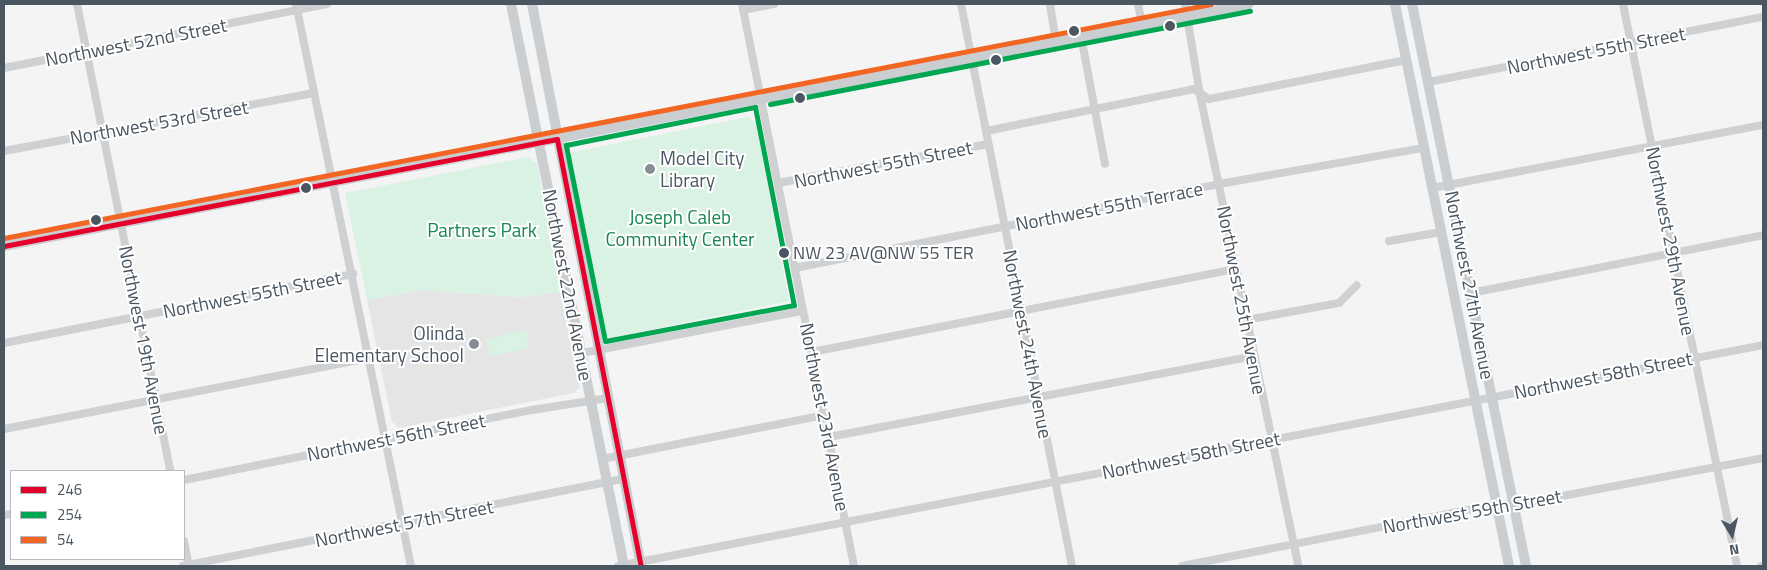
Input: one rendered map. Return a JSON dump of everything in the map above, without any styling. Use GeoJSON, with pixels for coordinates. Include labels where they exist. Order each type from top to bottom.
{"type":"FeatureCollection","features":[{"type":"Feature","properties":{"kind":"main road","name":"Northwest 22nd Avenue"},"geometry":{"type":"LineString","coordinates":[[511,4],[582,353],[622,566]]}},
{"type":"Feature","properties":{"kind":"main road","name":"Northwest 22nd Avenue"},"geometry":{"type":"LineString","coordinates":[[532,4],[641,564]]}},
{"type":"Feature","properties":{"kind":"main road"},"geometry":{"type":"LineString","coordinates":[[4,246],[333,180],[540,142],[1249,4]]}},
{"type":"Feature","properties":{"kind":"main road","name":"Northwest 27th Avenue"},"geometry":{"type":"LineString","coordinates":[[1395,4],[1509,566]]}},
{"type":"Feature","properties":{"kind":"main road","name":"Northwest 27th Avenue"},"geometry":{"type":"LineString","coordinates":[[1412,4],[1526,566]]}},
{"type":"Feature","properties":{"kind":"street","name":"Northwest 19th Avenue"},"geometry":{"type":"LineString","coordinates":[[77,4],[170,470]]}},
{"type":"Feature","properties":{"kind":"street","name":"Northwest 52nd Street"},"geometry":{"type":"LineString","coordinates":[[4,68],[297,7],[327,4]]}},
{"type":"Feature","properties":{"kind":"street"},"geometry":{"type":"LineString","coordinates":[[743,7],[774,4]]}},
{"type":"Feature","properties":{"kind":"street","name":"Northwest 24th Avenue"},"geometry":{"type":"LineString","coordinates":[[961,4],[1072,566]]}},
{"type":"Feature","properties":{"kind":"street"},"geometry":{"type":"LineString","coordinates":[[1050,4],[1056,41]]}},
{"type":"Feature","properties":{"kind":"street"},"geometry":{"type":"LineString","coordinates":[[1138,4],[1142,24]]}},
{"type":"Feature","properties":{"kind":"street","name":"Northwest 25th Avenue"},"geometry":{"type":"LineString","coordinates":[[1185,4],[1200,95],[1298,566]]}},
{"type":"Feature","properties":{"kind":"street","name":"Northwest 29th Avenue"},"geometry":{"type":"LineString","coordinates":[[1623,4],[1737,566]]}},
{"type":"Feature","properties":{"kind":"street"},"geometry":{"type":"LineString","coordinates":[[297,7],[353,274],[411,566]]}},
{"type":"Feature","properties":{"kind":"street","name":"Northwest 23rd Avenue"},"geometry":{"type":"LineString","coordinates":[[743,7],[854,566]]}},
{"type":"Feature","properties":{"kind":"street","name":"Northwest 55th Street"},"geometry":{"type":"LineString","coordinates":[[1428,82],[1763,17]]}},
{"type":"Feature","properties":{"kind":"street"},"geometry":{"type":"LineString","coordinates":[[1081,36],[1105,164]]}},
{"type":"Feature","properties":{"kind":"street"},"geometry":{"type":"LineString","coordinates":[[1200,95],[1209,100],[1406,60]]}},
{"type":"Feature","properties":{"kind":"street","name":"Northwest 55th Street"},"geometry":{"type":"LineString","coordinates":[[986,131],[1194,89],[1200,95]]}},
{"type":"Feature","properties":{"kind":"street","name":"Northwest 53rd Street"},"geometry":{"type":"LineString","coordinates":[[4,150],[314,93]]}},
{"type":"Feature","properties":{"kind":"street"},"geometry":{"type":"LineString","coordinates":[[1432,188],[1763,125]]}},
{"type":"Feature","properties":{"kind":"street","name":"Northwest 55th Street"},"geometry":{"type":"LineString","coordinates":[[778,184],[988,144]]}},
{"type":"Feature","properties":{"kind":"street","name":"Northwest 55th Terrace"},"geometry":{"type":"LineString","coordinates":[[795,268],[1219,184],[1424,148]]}},
{"type":"Feature","properties":{"kind":"street"},"geometry":{"type":"LineString","coordinates":[[1389,241],[1441,232]]}},
{"type":"Feature","properties":{"kind":"street"},"geometry":{"type":"LineString","coordinates":[[1471,292],[1763,235]]}},
{"type":"Feature","properties":{"kind":"street"},"geometry":{"type":"LineString","coordinates":[[812,352],[1236,269]]}},
{"type":"Feature","properties":{"kind":"street","name":"Northwest 55th Street"},"geometry":{"type":"LineString","coordinates":[[4,343],[353,274]]}},
{"type":"Feature","properties":{"kind":"street"},"geometry":{"type":"LineString","coordinates":[[1246,320],[1339,303],[1357,285]]}},
{"type":"Feature","properties":{"kind":"street"},"geometry":{"type":"LineString","coordinates":[[582,353],[803,311]]}},
{"type":"Feature","properties":{"kind":"street","name":"Northwest 58th Street"},"geometry":{"type":"LineString","coordinates":[[622,566],[641,564],[1055,480],[1763,345]]}},
{"type":"Feature","properties":{"kind":"street"},"geometry":{"type":"LineString","coordinates":[[829,437],[1254,356]]}},
{"type":"Feature","properties":{"kind":"street"},"geometry":{"type":"LineString","coordinates":[[4,429],[370,358]]}},
{"type":"Feature","properties":{"kind":"street","name":"Northwest 56th Street"},"geometry":{"type":"LineString","coordinates":[[185,480],[608,398]]}},
{"type":"Feature","properties":{"kind":"street"},"geometry":{"type":"LineString","coordinates":[[602,459],[824,415]]}},
{"type":"Feature","properties":{"kind":"street","name":"Northwest 59th Street"},"geometry":{"type":"LineString","coordinates":[[1182,566],[1497,505],[1514,504],[1763,458]]}},
{"type":"Feature","properties":{"kind":"street","name":"Northwest 57th Street"},"geometry":{"type":"LineString","coordinates":[[187,566],[624,479]]}},
{"type":"Feature","properties":{"kind":"street"},"geometry":{"type":"LineString","coordinates":[[185,549],[187,566]]}},
{"type":"Feature","properties":{"kind":"shaded area","name":"Olinda Elementary School"},"geometry":{"type":"Polygon","coordinates":[[[421,290],[522,297],[561,292],[580,387],[574,393],[399,428],[392,422],[367,300],[421,290]]]}},
{"type":"Feature","properties":{"kind":"green space","name":"Joseph Caleb Community Center"},"geometry":{"type":"Polygon","coordinates":[[[748,117],[756,123],[789,301],[610,338],[603,333],[570,155],[573,152],[748,117]]]}},
{"type":"Feature","properties":{"kind":"green space","name":"Partners Park"},"geometry":{"type":"Polygon","coordinates":[[[528,157],[537,164],[561,292],[522,297],[421,290],[367,300],[345,193],[528,157]]]}},
{"type":"Feature","properties":{"kind":"green space"},"geometry":{"type":"Polygon","coordinates":[[[526,330],[530,348],[490,357],[486,339],[526,330]]]}},
{"type":"Feature","properties":{"kind":"transit line","name":"54"},"geometry":{"type":"LineString","coordinates":[[4,238],[1211,4]]}},
{"type":"Feature","properties":{"kind":"transit line","name":"254"},"geometry":{"type":"LineString","coordinates":[[770,104],[1250,11]]}},
{"type":"Feature","properties":{"kind":"transit line","name":"254"},"geometry":{"type":"LineString","coordinates":[[755,107],[794,305],[605,341],[566,145],[755,107]]}},
{"type":"Feature","properties":{"kind":"transit line","name":"246"},"geometry":{"type":"LineString","coordinates":[[4,246],[557,139],[641,566]]}},
{"type":"Feature","properties":{"kind":"place","name":"Model City Library"},"geometry":{"type":"Point","coordinates":[650,169]}},
{"type":"Feature","properties":{"kind":"place","name":"NW 23 AV@NW 55 TER"},"geometry":{"type":"Point","coordinates":[784,253]}},
{"type":"Feature","properties":{"kind":"place","name":"Olinda Elementary School"},"geometry":{"type":"Point","coordinates":[474,344]}}]}
